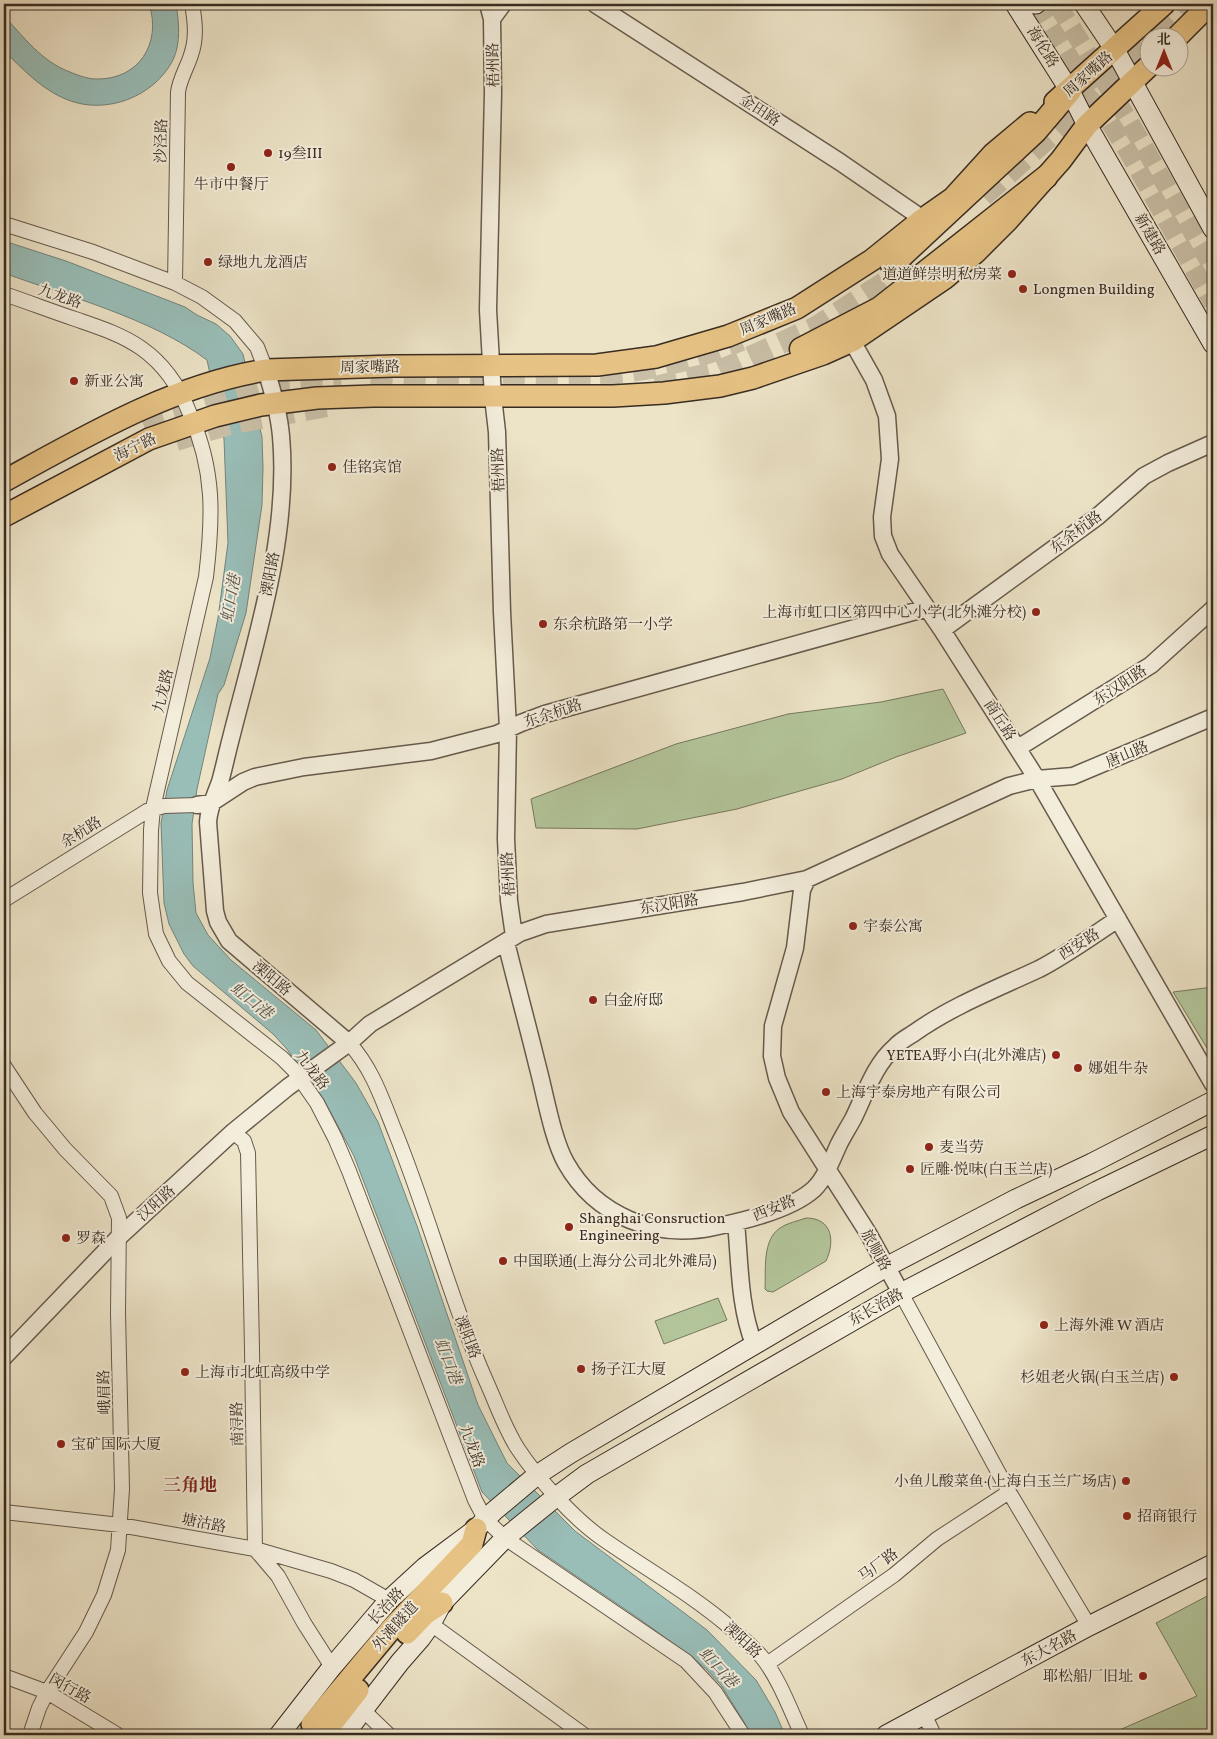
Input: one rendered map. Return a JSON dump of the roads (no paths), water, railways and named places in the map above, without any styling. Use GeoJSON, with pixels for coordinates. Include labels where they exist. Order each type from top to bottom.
{"type":"FeatureCollection","features":[{"type":"Feature","properties":{"kind":"highway"},"geometry":{"type":"LineString","coordinates":[[892,265],[1036,131],[1070,91]]}},
{"type":"Feature","properties":{"kind":"highway"},"geometry":{"type":"LineString","coordinates":[[800,350],[880,308],[1046,178]]}},
{"type":"Feature","properties":{"kind":"main road","name":"海伦路"},"geometry":{"type":"LineString","coordinates":[[1015,4],[1070,91],[1087,125]]}},
{"type":"Feature","properties":{"kind":"main road"},"geometry":{"type":"LineString","coordinates":[[1084,4],[1115,50],[1213,229]]}},
{"type":"Feature","properties":{"kind":"main road","name":"周家嘴路"},"geometry":{"type":"LineString","coordinates":[[261,371],[491,365],[598,365],[656,357],[728,336],[797,308],[872,260],[923,219],[953,198],[993,154],[1070,91],[1164,4]]}},
{"type":"Feature","properties":{"kind":"main road"},"geometry":{"type":"LineString","coordinates":[[1186,28],[1210,4]]}},
{"type":"Feature","properties":{"kind":"main road","name":"周家嘴路"},"geometry":{"type":"LineString","coordinates":[[268,403],[316,398],[372,396],[614,396],[664,393],[720,386],[754,378],[823,354],[852,341],[945,278],[975,253],[1046,178],[1087,125],[1140,75]]}},
{"type":"Feature","properties":{"kind":"main road","name":"新建路"},"geometry":{"type":"LineString","coordinates":[[1087,125],[1213,344]]}},
{"type":"Feature","properties":{"kind":"main road","name":"海宁路"},"geometry":{"type":"LineString","coordinates":[[4,481],[138,411],[208,383],[261,371]]}},
{"type":"Feature","properties":{"kind":"main road","name":"海宁路"},"geometry":{"type":"LineString","coordinates":[[4,516],[149,439],[215,416],[268,403]]}},
{"type":"Feature","properties":{"kind":"main road","name":"东长治路"},"geometry":{"type":"LineString","coordinates":[[512,1496],[534,1477],[571,1453],[886,1267],[1016,1199],[1092,1163],[1213,1101]]}},
{"type":"Feature","properties":{"kind":"main road","name":"东长治路"},"geometry":{"type":"LineString","coordinates":[[554,1498],[587,1474],[900,1293],[1098,1191],[1213,1135]]}},
{"type":"Feature","properties":{"kind":"main road","name":"长治路"},"geometry":{"type":"LineString","coordinates":[[279,1735],[332,1667],[389,1600],[425,1567],[485,1520],[512,1496]]}},
{"type":"Feature","properties":{"kind":"main road"},"geometry":{"type":"LineString","coordinates":[[344,1735],[431,1624],[442,1603],[510,1534],[554,1498]]}},
{"type":"Feature","properties":{"kind":"main road","name":"外滩隧道"},"geometry":{"type":"LineString","coordinates":[[317,1729],[392,1628],[472,1544],[485,1520]]}},
{"type":"Feature","properties":{"kind":"main road","name":"东大名路"},"geometry":{"type":"LineString","coordinates":[[886,1735],[1089,1626],[1213,1564]]}},
{"type":"Feature","properties":{"kind":"main road","name":"外滩隧道"},"geometry":{"type":"LineString","coordinates":[[317,1729],[425,1614],[442,1603]]}},
{"type":"Feature","properties":{"kind":"street","name":"沙泾路"},"geometry":{"type":"LineString","coordinates":[[175,283],[178,92],[179,81],[191,56],[195,39],[192,4]]}},
{"type":"Feature","properties":{"kind":"street"},"geometry":{"type":"LineString","coordinates":[[490,11],[503,4]]}},
{"type":"Feature","properties":{"kind":"street","name":"金田路"},"geometry":{"type":"LineString","coordinates":[[595,4],[840,162],[923,219]]}},
{"type":"Feature","properties":{"kind":"street","name":"梧州路"},"geometry":{"type":"LineString","coordinates":[[490,11],[493,93],[488,310],[497,432],[502,612],[508,729],[506,839],[510,939]]}},
{"type":"Feature","properties":{"kind":"street","name":"溧阳路"},"geometry":{"type":"LineString","coordinates":[[4,224],[93,252],[175,283],[202,297],[235,322],[258,347],[268,403],[281,437],[282,476],[275,552],[220,781],[196,804],[208,822],[212,893],[218,922],[223,932],[244,954],[343,1047],[357,1052],[370,1071],[402,1151],[461,1320],[480,1368],[509,1434],[534,1477],[554,1498],[601,1538],[704,1606],[754,1648],[767,1664],[802,1735]]}},
{"type":"Feature","properties":{"kind":"street","name":"九龙路"},"geometry":{"type":"LineString","coordinates":[[4,294],[110,331],[132,342],[156,361],[182,393],[204,448],[210,485],[210,545],[206,577],[159,807],[151,830],[150,893],[153,920],[161,947],[187,983],[303,1076],[349,1171],[475,1500],[485,1520],[510,1534],[686,1661],[715,1692],[743,1735]]}},
{"type":"Feature","properties":{"kind":"street","name":"商丘路"},"geometry":{"type":"LineString","coordinates":[[852,341],[874,380],[887,416],[890,459],[882,506],[883,536],[890,554],[942,630],[1037,779],[1213,1084]]}},
{"type":"Feature","properties":{"kind":"street","name":"东余杭路"},"geometry":{"type":"LineString","coordinates":[[942,630],[1097,517],[1144,476],[1213,443]]}},
{"type":"Feature","properties":{"kind":"street","name":"东余杭路"},"geometry":{"type":"LineString","coordinates":[[196,804],[255,777],[304,767],[431,751],[484,738],[532,718],[564,708],[927,608]]}},
{"type":"Feature","properties":{"kind":"street","name":"东汉阳路"},"geometry":{"type":"LineString","coordinates":[[1018,748],[1151,665],[1213,609]]}},
{"type":"Feature","properties":{"kind":"street","name":"唐山路"},"geometry":{"type":"LineString","coordinates":[[1037,779],[1073,776],[1213,717]]}},
{"type":"Feature","properties":{"kind":"street","name":"东汉阳路"},"geometry":{"type":"LineString","coordinates":[[320,1064],[370,1024],[510,939],[532,928],[807,879],[1009,786],[1037,779]]}},
{"type":"Feature","properties":{"kind":"street","name":"余杭路"},"geometry":{"type":"LineString","coordinates":[[4,900],[141,814],[159,807],[196,804]]}},
{"type":"Feature","properties":{"kind":"street","name":"旅顺路"},"geometry":{"type":"LineString","coordinates":[[807,879],[802,890],[795,948],[773,1026],[772,1056],[777,1078],[791,1112],[828,1169],[886,1267],[1010,1492],[1089,1626]]}},
{"type":"Feature","properties":{"kind":"street","name":"西安路"},"geometry":{"type":"LineString","coordinates":[[510,939],[557,1141],[565,1162],[578,1181],[606,1207],[634,1222],[649,1227],[666,1231],[686,1231],[736,1222],[783,1206],[799,1199],[815,1188],[828,1169],[876,1070],[894,1047],[922,1027],[959,1005],[1040,968],[1118,919]]}},
{"type":"Feature","properties":{"kind":"street","name":"汉阳路"},"geometry":{"type":"LineString","coordinates":[[4,1357],[119,1236],[233,1132],[320,1064]]}},
{"type":"Feature","properties":{"kind":"street","name":"峨眉路"},"geometry":{"type":"LineString","coordinates":[[4,1066],[35,1113],[65,1149],[111,1196],[119,1218],[118,1314],[122,1489],[118,1550],[104,1595],[86,1632],[47,1692],[39,1708],[30,1735]]}},
{"type":"Feature","properties":{"kind":"street","name":"南浔路"},"geometry":{"type":"LineString","coordinates":[[233,1132],[244,1141],[248,1153],[255,1548]]}},
{"type":"Feature","properties":{"kind":"street"},"geometry":{"type":"LineString","coordinates":[[736,1222],[744,1309],[747,1325],[754,1344]]}},
{"type":"Feature","properties":{"kind":"street","name":"马厂路"},"geometry":{"type":"LineString","coordinates":[[767,1664],[894,1575],[937,1539],[1010,1492]]}},
{"type":"Feature","properties":{"kind":"street","name":"塘沽路"},"geometry":{"type":"LineString","coordinates":[[4,1512],[120,1525],[255,1548],[354,1580],[389,1600]]}},
{"type":"Feature","properties":{"kind":"street"},"geometry":{"type":"LineString","coordinates":[[255,1548],[278,1576],[304,1623],[332,1667]]}},
{"type":"Feature","properties":{"kind":"street"},"geometry":{"type":"LineString","coordinates":[[431,1624],[584,1735]]}},
{"type":"Feature","properties":{"kind":"street","name":"闵行路"},"geometry":{"type":"LineString","coordinates":[[4,1676],[47,1692],[118,1735]]}},
{"type":"Feature","properties":{"kind":"street"},"geometry":{"type":"LineString","coordinates":[[364,1711],[389,1735]]}},
{"type":"Feature","properties":{"kind":"street"},"geometry":{"type":"LineString","coordinates":[[924,1714],[934,1735]]}},
{"type":"Feature","properties":{"kind":"water"},"geometry":{"type":"Polygon","coordinates":[[[149,4],[176,4],[178,40],[176,53],[165,73],[154,84],[128,100],[98,105],[68,100],[42,85],[4,51],[4,16],[34,48],[60,68],[90,78],[111,78],[135,66],[144,56],[152,32],[149,4]]]}},
{"type":"Feature","properties":{"kind":"water","name":"虹口港"},"geometry":{"type":"Polygon","coordinates":[[[4,241],[66,261],[185,307],[216,324],[230,336],[243,354],[262,437],[262,505],[246,613],[224,685],[218,694],[197,789],[192,824],[193,883],[196,913],[208,935],[231,960],[316,1030],[356,1083],[378,1122],[417,1226],[478,1405],[507,1463],[575,1531],[707,1630],[756,1680],[775,1712],[785,1735],[750,1735],[721,1685],[706,1669],[638,1618],[538,1550],[482,1492],[354,1156],[323,1098],[286,1048],[273,1034],[193,966],[184,954],[169,924],[164,903],[161,823],[167,790],[210,658],[218,618],[228,543],[224,439],[207,360],[185,345],[135,320],[4,273],[4,241]]]}},
{"type":"Feature","properties":{"kind":"tunnel"},"geometry":{"type":"LineString","coordinates":[[1036,4],[1129,153],[1213,303]]}},
{"type":"Feature","properties":{"kind":"tunnel"},"geometry":{"type":"LineString","coordinates":[[1057,4],[1129,121],[1213,268]]}},
{"type":"Feature","properties":{"kind":"tunnel"},"geometry":{"type":"LineString","coordinates":[[1169,28],[1194,4]]}},
{"type":"Feature","properties":{"kind":"tunnel"},"geometry":{"type":"LineString","coordinates":[[983,196],[1140,55]]}},
{"type":"Feature","properties":{"kind":"tunnel"},"geometry":{"type":"LineString","coordinates":[[656,387],[720,371],[818,326],[899,273],[917,256]]}},
{"type":"Feature","properties":{"kind":"tunnel"},"geometry":{"type":"LineString","coordinates":[[600,373],[637,370],[690,359],[741,340]]}},
{"type":"Feature","properties":{"kind":"tunnel"},"geometry":{"type":"LineString","coordinates":[[371,375],[433,380],[620,384]]}},
{"type":"Feature","properties":{"kind":"tunnel"},"geometry":{"type":"LineString","coordinates":[[141,419],[262,382],[341,377]]}},
{"type":"Feature","properties":{"kind":"tunnel"},"geometry":{"type":"LineString","coordinates":[[176,440],[233,423],[327,406]]}},
{"type":"Feature","properties":{"kind":"tunnel"},"geometry":{"type":"LineString","coordinates":[[302,1735],[312,1724]]}},
{"type":"Feature","properties":{"kind":"place","name":"19叁III"},"geometry":{"type":"Point","coordinates":[268,153]}},
{"type":"Feature","properties":{"kind":"place","name":"牛市中餐厅"},"geometry":{"type":"Point","coordinates":[231,167]}},
{"type":"Feature","properties":{"kind":"place","name":"绿地九龙酒店"},"geometry":{"type":"Point","coordinates":[208,262]}},
{"type":"Feature","properties":{"kind":"place","name":"道道鲜崇明私房菜"},"geometry":{"type":"Point","coordinates":[1012,274]}},
{"type":"Feature","properties":{"kind":"place","name":"Longmen Building"},"geometry":{"type":"Point","coordinates":[1023,289]}},
{"type":"Feature","properties":{"kind":"place","name":"新亚公寓"},"geometry":{"type":"Point","coordinates":[74,381]}},
{"type":"Feature","properties":{"kind":"place","name":"佳铭宾馆"},"geometry":{"type":"Point","coordinates":[332,467]}},
{"type":"Feature","properties":{"kind":"place","name":"上海市虹口区第四中心小学(北外滩分校)"},"geometry":{"type":"Point","coordinates":[1036,612]}},
{"type":"Feature","properties":{"kind":"place","name":"东余杭路第一小学"},"geometry":{"type":"Point","coordinates":[543,624]}},
{"type":"Feature","properties":{"kind":"place","name":"宇泰公寓"},"geometry":{"type":"Point","coordinates":[853,926]}},
{"type":"Feature","properties":{"kind":"place","name":"白金府邸"},"geometry":{"type":"Point","coordinates":[593,1000]}},
{"type":"Feature","properties":{"kind":"place","name":"YETEA野小白(北外滩店)"},"geometry":{"type":"Point","coordinates":[1056,1055]}},
{"type":"Feature","properties":{"kind":"place","name":"娜姐牛杂"},"geometry":{"type":"Point","coordinates":[1078,1068]}},
{"type":"Feature","properties":{"kind":"place","name":"上海宇泰房地产有限公司"},"geometry":{"type":"Point","coordinates":[826,1092]}},
{"type":"Feature","properties":{"kind":"place","name":"麦当劳"},"geometry":{"type":"Point","coordinates":[929,1147]}},
{"type":"Feature","properties":{"kind":"place","name":"匠雕·悦味(白玉兰店)"},"geometry":{"type":"Point","coordinates":[910,1169]}},
{"type":"Feature","properties":{"kind":"place","name":"Shanghai Consruction Engineering"},"geometry":{"type":"Point","coordinates":[569,1227]}},
{"type":"Feature","properties":{"kind":"place","name":"罗森"},"geometry":{"type":"Point","coordinates":[66,1238]}},
{"type":"Feature","properties":{"kind":"place","name":"中国联通(上海分公司北外滩局)"},"geometry":{"type":"Point","coordinates":[503,1261]}},
{"type":"Feature","properties":{"kind":"place","name":"上海外滩 W 酒店"},"geometry":{"type":"Point","coordinates":[1044,1325]}},
{"type":"Feature","properties":{"kind":"place","name":"扬子江大厦"},"geometry":{"type":"Point","coordinates":[581,1369]}},
{"type":"Feature","properties":{"kind":"place","name":"上海市北虹高级中学"},"geometry":{"type":"Point","coordinates":[185,1372]}},
{"type":"Feature","properties":{"kind":"place","name":"杉姐老火锅(白玉兰店)"},"geometry":{"type":"Point","coordinates":[1174,1377]}},
{"type":"Feature","properties":{"kind":"place","name":"宝矿国际大厦"},"geometry":{"type":"Point","coordinates":[61,1444]}},
{"type":"Feature","properties":{"kind":"place","name":"小鱼儿酸菜鱼·(上海白玉兰广场店)"},"geometry":{"type":"Point","coordinates":[1126,1481]}},
{"type":"Feature","properties":{"kind":"place","name":"招商银行"},"geometry":{"type":"Point","coordinates":[1127,1516]}},
{"type":"Feature","properties":{"kind":"place","name":"耶松船厂旧址"},"geometry":{"type":"Point","coordinates":[1143,1676]}},
{"type":"Feature","properties":{"kind":"district","name":"三角地"},"geometry":{"type":"Point","coordinates":[190,1485]}}]}
